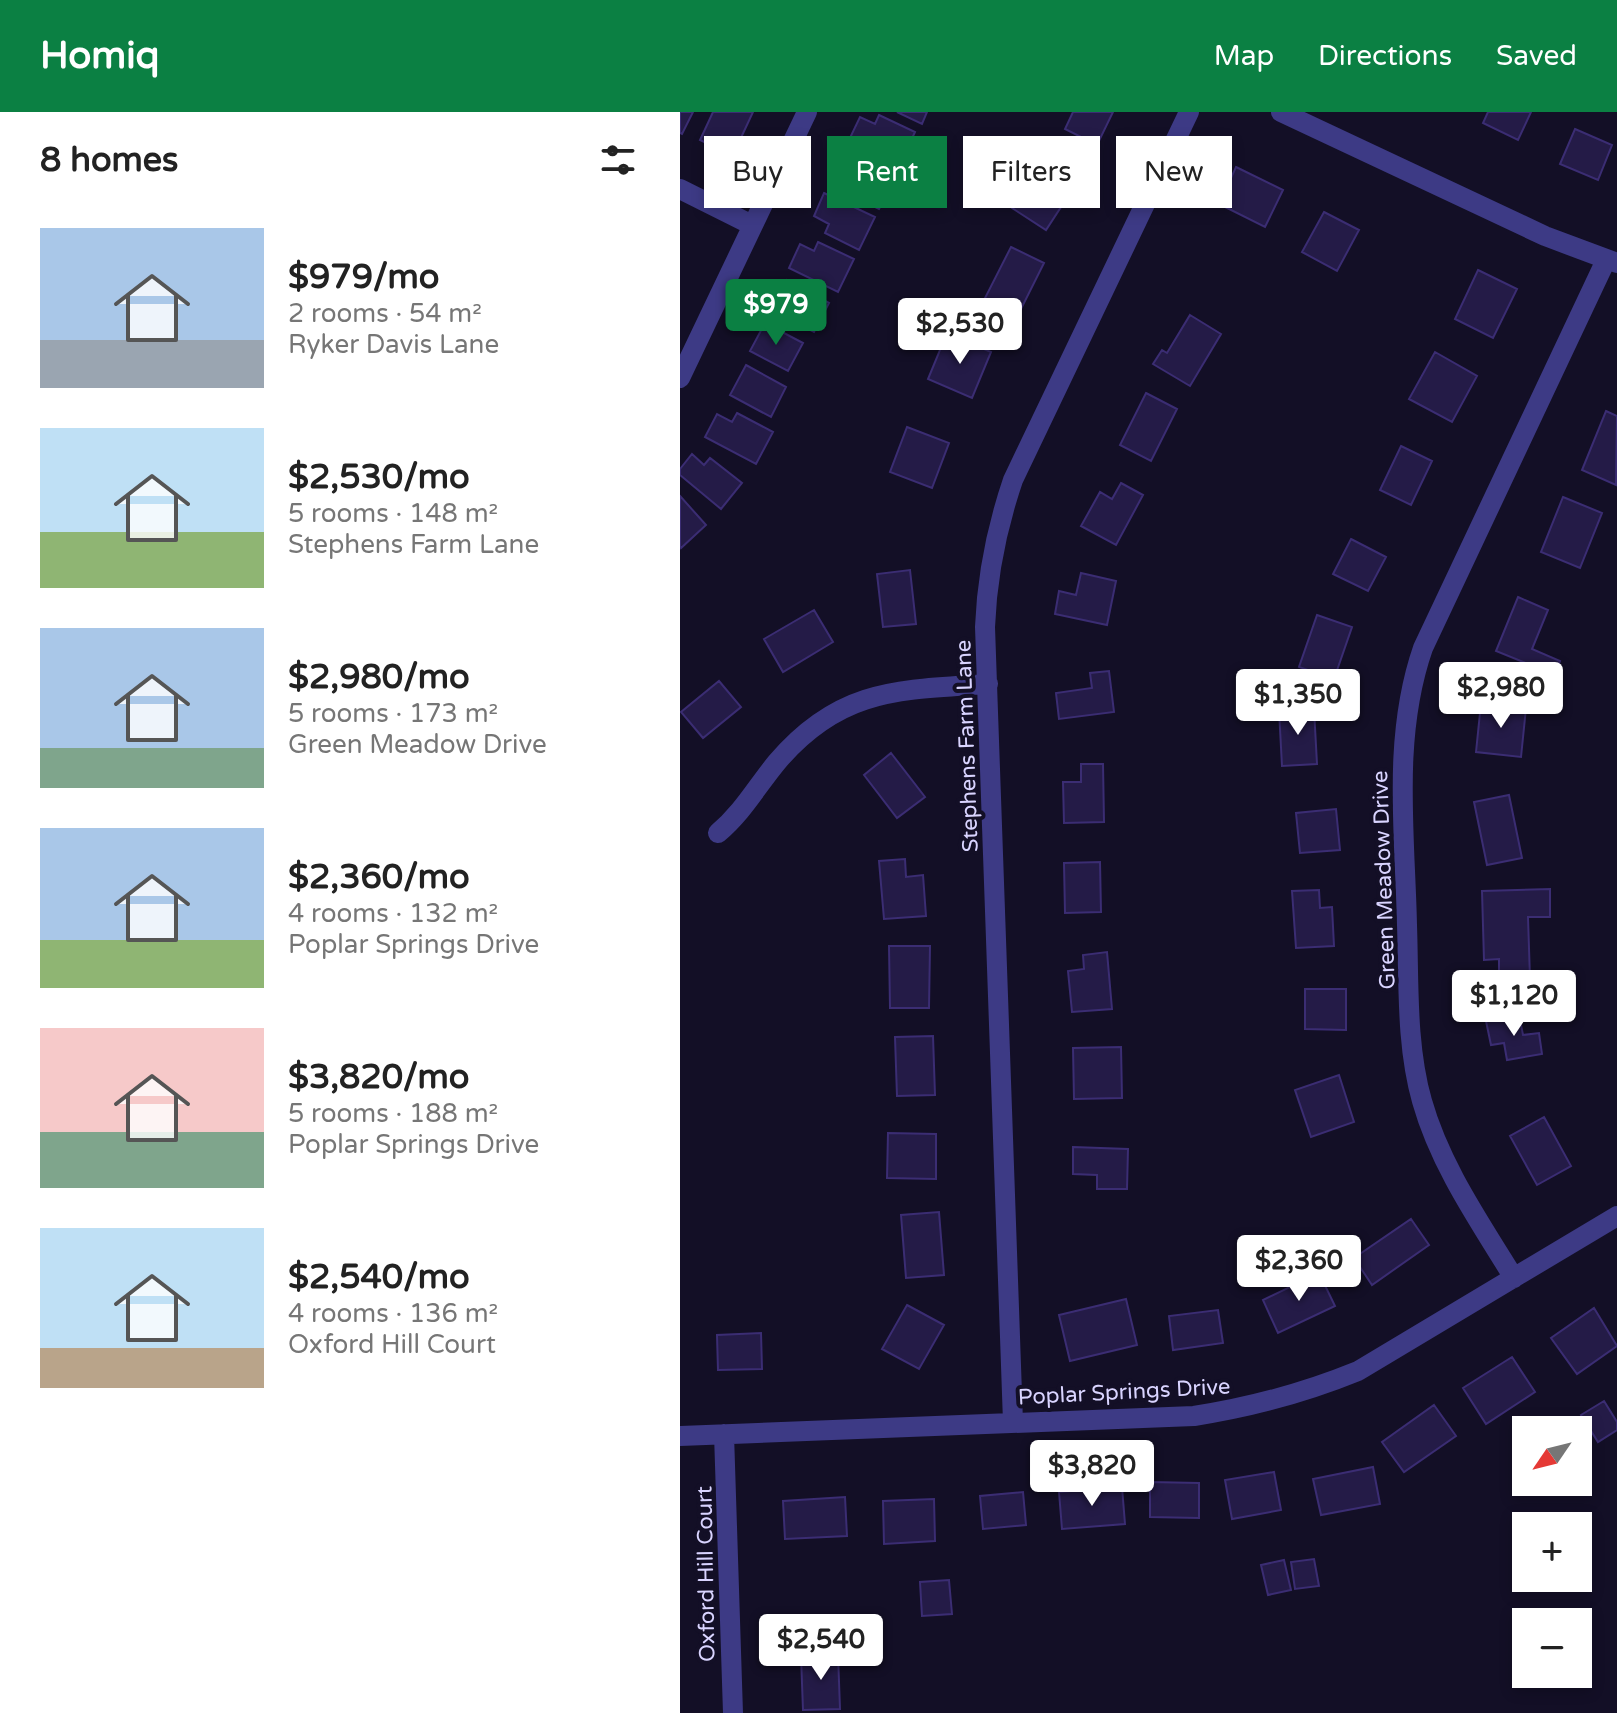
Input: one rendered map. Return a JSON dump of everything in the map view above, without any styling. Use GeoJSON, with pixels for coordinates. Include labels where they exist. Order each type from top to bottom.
{"type":"FeatureCollection","features":[{"type":"Feature","properties":{"kind":"street"},"geometry":{"type":"LineString","coordinates":[[680,378],[807,112]]}},
{"type":"Feature","properties":{"kind":"street","name":"Stephens Farm Lane"},"geometry":{"type":"LineString","coordinates":[[1013,1422],[987,576],[997,526],[1013,480],[1189,112]]}},
{"type":"Feature","properties":{"kind":"street"},"geometry":{"type":"LineString","coordinates":[[1281,112],[1545,236],[1612,262]]}},
{"type":"Feature","properties":{"kind":"street"},"geometry":{"type":"LineString","coordinates":[[680,189],[752,225]]}},
{"type":"Feature","properties":{"kind":"street","name":"Green Meadow Drive"},"geometry":{"type":"LineString","coordinates":[[1514,1278],[1459,1188],[1440,1151],[1421,1099],[1413,1041],[1402,747],[1407,702],[1423,648],[1612,262]]}},
{"type":"Feature","properties":{"kind":"street"},"geometry":{"type":"LineString","coordinates":[[718,833],[749,802],[803,735],[834,713],[888,691],[988,684]]}},
{"type":"Feature","properties":{"kind":"street","name":"Poplar Springs Drive"},"geometry":{"type":"LineString","coordinates":[[680,1436],[1194,1416],[1254,1407],[1312,1390],[1358,1371],[1617,1216]]}},
{"type":"Feature","properties":{"kind":"street","name":"Oxford Hill Court"},"geometry":{"type":"LineString","coordinates":[[724,1434],[733,1713]]}},
{"type":"Feature","properties":{"kind":"building"},"geometry":{"type":"Polygon","coordinates":[[[680,112],[693,112],[682,134],[680,133],[680,112]]]}},
{"type":"Feature","properties":{"kind":"building"},"geometry":{"type":"Polygon","coordinates":[[[713,112],[753,112],[742,136],[704,136],[704,142],[700,140],[713,112]]]}},
{"type":"Feature","properties":{"kind":"building"},"geometry":{"type":"Polygon","coordinates":[[[897,112],[927,112],[922,124],[897,112]]]}},
{"type":"Feature","properties":{"kind":"building"},"geometry":{"type":"Polygon","coordinates":[[[1073,112],[1113,112],[1100,139],[1100,136],[1079,136],[1065,129],[1073,112]]]}},
{"type":"Feature","properties":{"kind":"building"},"geometry":{"type":"Polygon","coordinates":[[[1488,112],[1531,112],[1518,140],[1483,123],[1488,112]]]}},
{"type":"Feature","properties":{"kind":"building"},"geometry":{"type":"Polygon","coordinates":[[[879,115],[915,132],[913,136],[851,136],[860,117],[875,124],[879,115]]]}},
{"type":"Feature","properties":{"kind":"building"},"geometry":{"type":"Polygon","coordinates":[[[1575,129],[1612,145],[1598,180],[1560,164],[1575,129]]]}},
{"type":"Feature","properties":{"kind":"building"},"geometry":{"type":"Polygon","coordinates":[[[1236,167],[1283,190],[1265,227],[1227,208],[1232,208],[1232,176],[1236,167]]]}},
{"type":"Feature","properties":{"kind":"building"},"geometry":{"type":"Polygon","coordinates":[[[824,193],[827,194],[827,208],[856,208],[875,217],[859,250],[825,233],[829,224],[814,216],[824,193]]]}},
{"type":"Feature","properties":{"kind":"building"},"geometry":{"type":"Polygon","coordinates":[[[1012,208],[1060,208],[1046,230],[1012,208]]]}},
{"type":"Feature","properties":{"kind":"building"},"geometry":{"type":"Polygon","coordinates":[[[1324,212],[1359,230],[1337,271],[1302,252],[1324,212]]]}},
{"type":"Feature","properties":{"kind":"building"},"geometry":{"type":"Polygon","coordinates":[[[818,242],[854,259],[838,292],[789,268],[800,244],[814,251],[818,242]]]}},
{"type":"Feature","properties":{"kind":"building"},"geometry":{"type":"Polygon","coordinates":[[[1011,247],[1044,263],[1016,319],[983,302],[1011,247]]]}},
{"type":"Feature","properties":{"kind":"building"},"geometry":{"type":"Polygon","coordinates":[[[1478,270],[1517,289],[1493,338],[1455,319],[1478,270]]]}},
{"type":"Feature","properties":{"kind":"building"},"geometry":{"type":"Polygon","coordinates":[[[787,280],[829,303],[814,332],[771,310],[787,280]]]}},
{"type":"Feature","properties":{"kind":"building"},"geometry":{"type":"Polygon","coordinates":[[[1190,315],[1221,334],[1190,386],[1153,364],[1162,350],[1167,353],[1190,315]]]}},
{"type":"Feature","properties":{"kind":"building"},"geometry":{"type":"Polygon","coordinates":[[[765,323],[803,343],[788,371],[750,351],[765,323]]]}},
{"type":"Feature","properties":{"kind":"building"},"geometry":{"type":"Polygon","coordinates":[[[947,333],[991,352],[972,398],[928,379],[947,333]]]}},
{"type":"Feature","properties":{"kind":"building"},"geometry":{"type":"Polygon","coordinates":[[[1435,352],[1477,376],[1452,422],[1409,399],[1435,352]]]}},
{"type":"Feature","properties":{"kind":"building"},"geometry":{"type":"Polygon","coordinates":[[[746,365],[786,387],[771,417],[730,395],[746,365]]]}},
{"type":"Feature","properties":{"kind":"building"},"geometry":{"type":"Polygon","coordinates":[[[1146,393],[1177,409],[1151,461],[1120,445],[1146,393]]]}},
{"type":"Feature","properties":{"kind":"building"},"geometry":{"type":"Polygon","coordinates":[[[1606,411],[1617,416],[1616,485],[1582,470],[1606,411]]]}},
{"type":"Feature","properties":{"kind":"building"},"geometry":{"type":"Polygon","coordinates":[[[737,413],[773,432],[756,464],[705,437],[717,414],[732,422],[737,413]]]}},
{"type":"Feature","properties":{"kind":"building"},"geometry":{"type":"Polygon","coordinates":[[[907,427],[949,443],[932,488],[890,472],[907,427]]]}},
{"type":"Feature","properties":{"kind":"building"},"geometry":{"type":"Polygon","coordinates":[[[1401,446],[1432,461],[1411,505],[1380,490],[1401,446]]]}},
{"type":"Feature","properties":{"kind":"building"},"geometry":{"type":"Polygon","coordinates":[[[692,454],[704,465],[710,458],[742,483],[721,509],[680,475],[680,469],[692,454]]]}},
{"type":"Feature","properties":{"kind":"building"},"geometry":{"type":"Polygon","coordinates":[[[1121,483],[1143,495],[1116,545],[1081,526],[1100,492],[1112,499],[1121,483]]]}},
{"type":"Feature","properties":{"kind":"building"},"geometry":{"type":"Polygon","coordinates":[[[680,496],[706,525],[681,548],[680,546],[680,496]]]}},
{"type":"Feature","properties":{"kind":"building"},"geometry":{"type":"Polygon","coordinates":[[[1563,497],[1602,513],[1580,568],[1541,552],[1563,497]]]}},
{"type":"Feature","properties":{"kind":"building"},"geometry":{"type":"Polygon","coordinates":[[[1351,539],[1386,557],[1368,591],[1333,574],[1351,539]]]}},
{"type":"Feature","properties":{"kind":"building"},"geometry":{"type":"Polygon","coordinates":[[[910,570],[916,624],[883,627],[877,574],[910,570]]]}},
{"type":"Feature","properties":{"kind":"building"},"geometry":{"type":"Polygon","coordinates":[[[1081,573],[1116,581],[1107,625],[1055,614],[1059,591],[1076,595],[1081,573]]]}},
{"type":"Feature","properties":{"kind":"building"},"geometry":{"type":"Polygon","coordinates":[[[1518,597],[1548,610],[1532,649],[1560,661],[1555,675],[1496,651],[1518,597]]]}},
{"type":"Feature","properties":{"kind":"building"},"geometry":{"type":"Polygon","coordinates":[[[814,610],[833,642],[783,672],[764,639],[814,610]]]}},
{"type":"Feature","properties":{"kind":"building"},"geometry":{"type":"Polygon","coordinates":[[[1317,615],[1352,627],[1334,679],[1299,667],[1317,615]]]}},
{"type":"Feature","properties":{"kind":"building"},"geometry":{"type":"Polygon","coordinates":[[[1109,671],[1114,712],[1059,719],[1056,693],[1092,688],[1090,673],[1109,671]]]}},
{"type":"Feature","properties":{"kind":"building"},"geometry":{"type":"Polygon","coordinates":[[[719,681],[741,707],[703,738],[681,712],[719,681]]]}},
{"type":"Feature","properties":{"kind":"building"},"geometry":{"type":"Polygon","coordinates":[[[1481,703],[1526,708],[1521,757],[1476,752],[1481,703]]]}},
{"type":"Feature","properties":{"kind":"building"},"geometry":{"type":"Polygon","coordinates":[[[1314,709],[1317,764],[1282,766],[1279,710],[1314,709]]]}},
{"type":"Feature","properties":{"kind":"building"},"geometry":{"type":"Polygon","coordinates":[[[891,753],[925,797],[897,818],[864,775],[891,753]]]}},
{"type":"Feature","properties":{"kind":"building"},"geometry":{"type":"Polygon","coordinates":[[[1081,764],[1103,764],[1104,822],[1064,823],[1063,782],[1081,782],[1081,764]]]}},
{"type":"Feature","properties":{"kind":"building"},"geometry":{"type":"Polygon","coordinates":[[[1509,795],[1522,858],[1487,865],[1474,802],[1509,795]]]}},
{"type":"Feature","properties":{"kind":"building"},"geometry":{"type":"Polygon","coordinates":[[[1336,809],[1340,850],[1300,853],[1296,813],[1336,809]]]}},
{"type":"Feature","properties":{"kind":"building"},"geometry":{"type":"Polygon","coordinates":[[[905,859],[906,877],[923,875],[926,916],[884,919],[879,861],[905,859]]]}},
{"type":"Feature","properties":{"kind":"building"},"geometry":{"type":"Polygon","coordinates":[[[1100,862],[1101,912],[1065,913],[1064,863],[1100,862]]]}},
{"type":"Feature","properties":{"kind":"building"},"geometry":{"type":"Polygon","coordinates":[[[1550,889],[1550,917],[1528,917],[1530,979],[1499,980],[1499,959],[1484,960],[1482,891],[1550,889]]]}},
{"type":"Feature","properties":{"kind":"building"},"geometry":{"type":"Polygon","coordinates":[[[1319,890],[1320,908],[1332,907],[1334,946],[1296,948],[1292,891],[1319,890]]]}},
{"type":"Feature","properties":{"kind":"building"},"geometry":{"type":"Polygon","coordinates":[[[889,946],[930,946],[929,1008],[890,1008],[889,946]]]}},
{"type":"Feature","properties":{"kind":"building"},"geometry":{"type":"Polygon","coordinates":[[[1107,952],[1112,1009],[1072,1012],[1068,971],[1084,969],[1083,955],[1107,952]]]}},
{"type":"Feature","properties":{"kind":"building"},"geometry":{"type":"Polygon","coordinates":[[[1305,989],[1346,989],[1346,1030],[1305,1029],[1305,989]]]}},
{"type":"Feature","properties":{"kind":"building"},"geometry":{"type":"Polygon","coordinates":[[[1519,1015],[1523,1035],[1539,1033],[1542,1054],[1507,1060],[1504,1043],[1491,1045],[1486,1021],[1519,1015]]]}},
{"type":"Feature","properties":{"kind":"building"},"geometry":{"type":"Polygon","coordinates":[[[933,1036],[935,1095],[897,1096],[895,1037],[933,1036]]]}},
{"type":"Feature","properties":{"kind":"building"},"geometry":{"type":"Polygon","coordinates":[[[1121,1047],[1122,1098],[1074,1099],[1073,1048],[1121,1047]]]}},
{"type":"Feature","properties":{"kind":"building"},"geometry":{"type":"Polygon","coordinates":[[[1339,1075],[1354,1122],[1311,1137],[1295,1090],[1339,1075]]]}},
{"type":"Feature","properties":{"kind":"building"},"geometry":{"type":"Polygon","coordinates":[[[1544,1117],[1571,1166],[1537,1185],[1510,1136],[1544,1117]]]}},
{"type":"Feature","properties":{"kind":"building"},"geometry":{"type":"Polygon","coordinates":[[[888,1133],[936,1134],[936,1179],[887,1178],[888,1133]]]}},
{"type":"Feature","properties":{"kind":"building"},"geometry":{"type":"Polygon","coordinates":[[[1073,1147],[1128,1149],[1127,1189],[1097,1189],[1097,1175],[1073,1174],[1073,1147]]]}},
{"type":"Feature","properties":{"kind":"building"},"geometry":{"type":"Polygon","coordinates":[[[939,1212],[944,1275],[906,1278],[901,1215],[939,1212]]]}},
{"type":"Feature","properties":{"kind":"building"},"geometry":{"type":"Polygon","coordinates":[[[1411,1219],[1429,1245],[1372,1285],[1354,1258],[1411,1219]]]}},
{"type":"Feature","properties":{"kind":"building"},"geometry":{"type":"Polygon","coordinates":[[[1319,1273],[1335,1306],[1278,1333],[1263,1300],[1319,1273]]]}},
{"type":"Feature","properties":{"kind":"building"},"geometry":{"type":"Polygon","coordinates":[[[1126,1299],[1137,1345],[1070,1361],[1059,1315],[1126,1299]]]}},
{"type":"Feature","properties":{"kind":"building"},"geometry":{"type":"Polygon","coordinates":[[[907,1305],[944,1325],[919,1369],[882,1349],[907,1305]]]}},
{"type":"Feature","properties":{"kind":"building"},"geometry":{"type":"Polygon","coordinates":[[[1594,1308],[1617,1346],[1577,1374],[1551,1338],[1594,1308]]]}},
{"type":"Feature","properties":{"kind":"building"},"geometry":{"type":"Polygon","coordinates":[[[1218,1310],[1223,1343],[1173,1350],[1169,1316],[1218,1310]]]}},
{"type":"Feature","properties":{"kind":"building"},"geometry":{"type":"Polygon","coordinates":[[[761,1333],[762,1369],[718,1370],[717,1335],[761,1333]]]}},
{"type":"Feature","properties":{"kind":"building"},"geometry":{"type":"Polygon","coordinates":[[[1512,1357],[1535,1392],[1486,1424],[1463,1388],[1512,1357]]]}},
{"type":"Feature","properties":{"kind":"building"},"geometry":{"type":"Polygon","coordinates":[[[1604,1401],[1617,1422],[1617,1430],[1598,1442],[1592,1432],[1592,1416],[1581,1415],[1604,1401]]]}},
{"type":"Feature","properties":{"kind":"building"},"geometry":{"type":"Polygon","coordinates":[[[1434,1405],[1456,1436],[1404,1472],[1382,1442],[1434,1405]]]}},
{"type":"Feature","properties":{"kind":"building"},"geometry":{"type":"Polygon","coordinates":[[[1373,1467],[1380,1504],[1321,1515],[1313,1479],[1373,1467]]]}},
{"type":"Feature","properties":{"kind":"building"},"geometry":{"type":"Polygon","coordinates":[[[1274,1472],[1281,1510],[1232,1519],[1225,1480],[1274,1472]]]}},
{"type":"Feature","properties":{"kind":"building"},"geometry":{"type":"Polygon","coordinates":[[[1150,1482],[1199,1483],[1199,1518],[1150,1517],[1150,1482]]]}},
{"type":"Feature","properties":{"kind":"building"},"geometry":{"type":"Polygon","coordinates":[[[1122,1487],[1125,1524],[1062,1529],[1059,1492],[1122,1487]]]}},
{"type":"Feature","properties":{"kind":"building"},"geometry":{"type":"Polygon","coordinates":[[[1023,1492],[1026,1525],[983,1529],[980,1496],[1023,1492]]]}},
{"type":"Feature","properties":{"kind":"building"},"geometry":{"type":"Polygon","coordinates":[[[845,1497],[847,1536],[785,1539],[783,1501],[845,1497]]]}},
{"type":"Feature","properties":{"kind":"building"},"geometry":{"type":"Polygon","coordinates":[[[934,1499],[935,1541],[884,1544],[883,1501],[934,1499]]]}},
{"type":"Feature","properties":{"kind":"building"},"geometry":{"type":"Polygon","coordinates":[[[1314,1559],[1319,1586],[1295,1589],[1291,1562],[1314,1559]]]}},
{"type":"Feature","properties":{"kind":"building"},"geometry":{"type":"Polygon","coordinates":[[[1284,1560],[1291,1590],[1268,1595],[1261,1565],[1284,1560]]]}},
{"type":"Feature","properties":{"kind":"building"},"geometry":{"type":"Polygon","coordinates":[[[949,1580],[952,1614],[922,1616],[920,1582],[949,1580]]]}},
{"type":"Feature","properties":{"kind":"building"},"geometry":{"type":"Polygon","coordinates":[[[838,1654],[840,1709],[803,1710],[801,1656],[838,1654]]]}}]}
